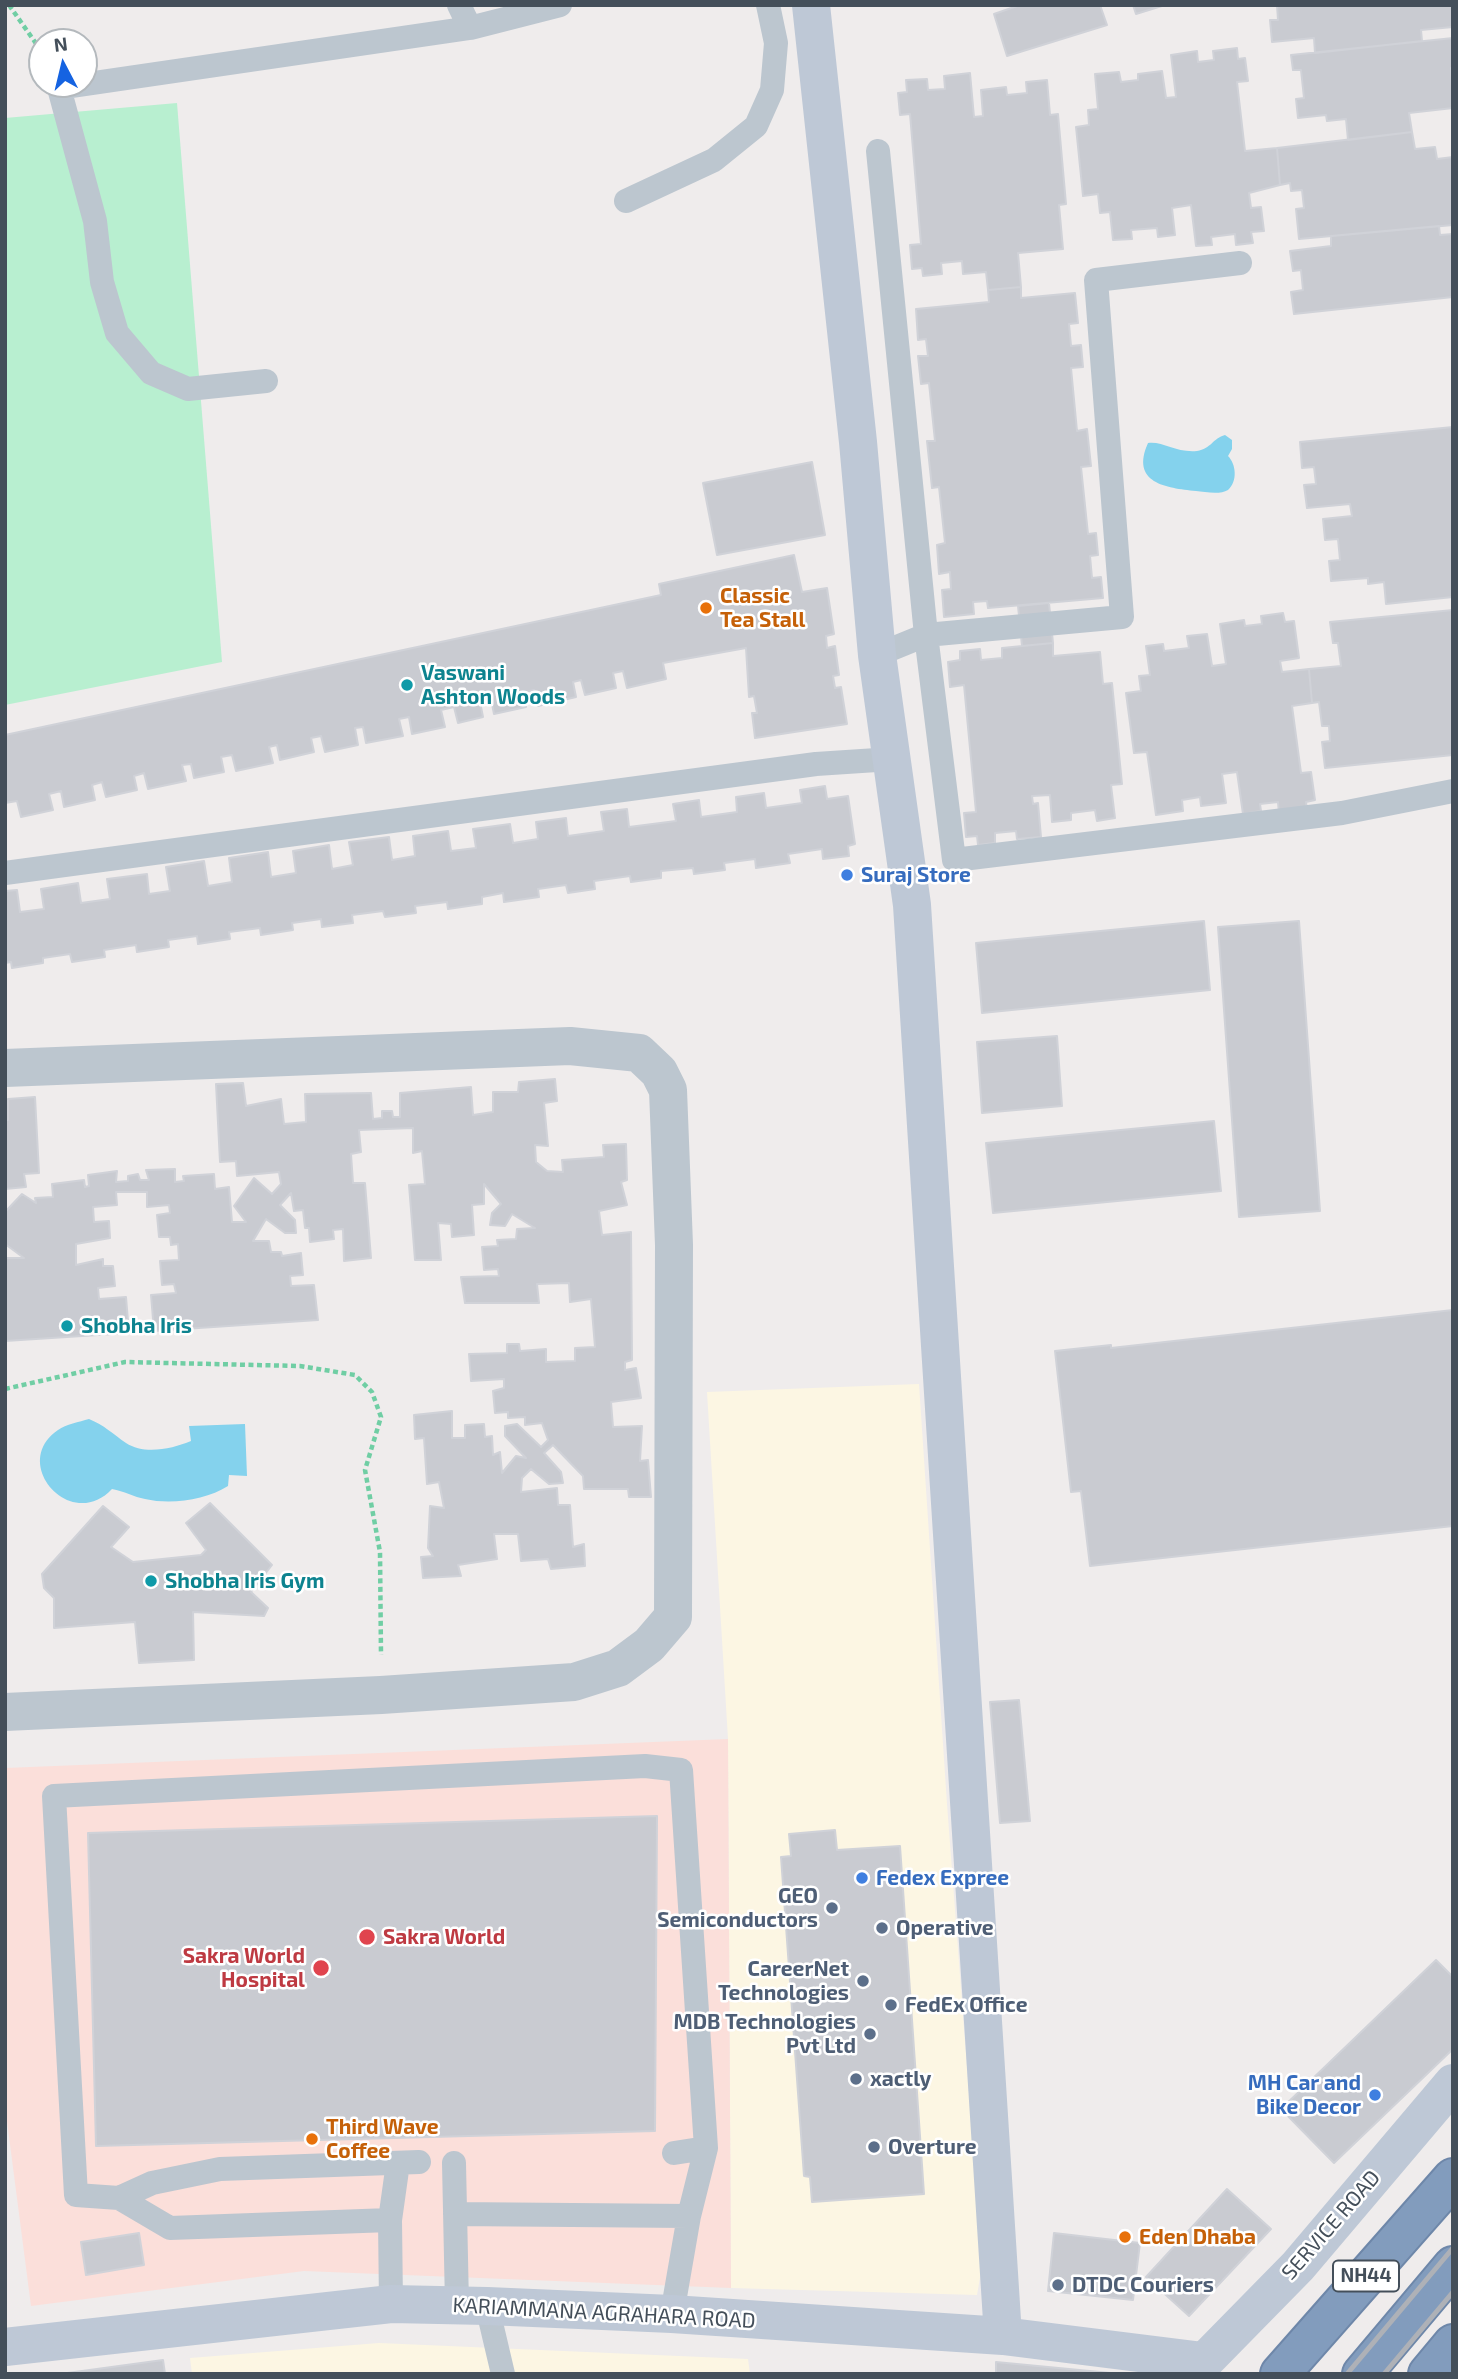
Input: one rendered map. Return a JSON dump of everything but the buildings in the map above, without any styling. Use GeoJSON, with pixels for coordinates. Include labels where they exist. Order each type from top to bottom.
{"type":"FeatureCollection","features":[{"type":"Feature","properties":{"kind":"highway","name":"NH44"},"geometry":{"type":"LineString","coordinates":[[1280,2374],[1453,2178]]}},
{"type":"Feature","properties":{"kind":"highway"},"geometry":{"type":"LineString","coordinates":[[1362,2374],[1453,2266]]}},
{"type":"Feature","properties":{"kind":"highway"},"geometry":{"type":"LineString","coordinates":[[1428,2374],[1453,2344]]}},
{"type":"Feature","properties":{"kind":"street"},"geometry":{"type":"LineString","coordinates":[[811,5],[858,442],[877,654],[912,905],[1003,2336]]}},
{"type":"Feature","properties":{"kind":"street"},"geometry":{"type":"LineString","coordinates":[[5,1068],[570,1046],[639,1053],[659,1072],[668,1090],[674,1245],[673,1617],[649,1645],[618,1668],[573,1682],[381,1695],[5,1712]]}},
{"type":"Feature","properties":{"kind":"street","name":"SERVICE ROAD"},"geometry":{"type":"LineString","coordinates":[[1197,2367],[1298,2266],[1453,2083]]}},
{"type":"Feature","properties":{"kind":"street","name":"KARIAMMANA AGRAHARA ROAD"},"geometry":{"type":"LineString","coordinates":[[5,2345],[391,2304],[672,2314],[1003,2336],[1197,2367]]}},
{"type":"Feature","properties":{"kind":"street"},"geometry":{"type":"LineString","coordinates":[[5,2345],[10,2374]]}},
{"type":"Feature","properties":{"kind":"lane"},"geometry":{"type":"LineString","coordinates":[[459,5],[470,28]]}},
{"type":"Feature","properties":{"kind":"lane"},"geometry":{"type":"LineString","coordinates":[[265,381],[188,389],[151,373],[117,332],[102,282],[95,221],[59,88],[470,28],[560,5]]}},
{"type":"Feature","properties":{"kind":"lane"},"geometry":{"type":"LineString","coordinates":[[626,201],[714,160],[757,126],[772,90],[776,43],[768,5]]}},
{"type":"Feature","properties":{"kind":"lane"},"geometry":{"type":"LineString","coordinates":[[878,151],[926,635],[954,860],[1342,813],[1453,791]]}},
{"type":"Feature","properties":{"kind":"lane"},"geometry":{"type":"LineString","coordinates":[[877,654],[926,635],[1122,617],[1096,280],[1240,263]]}},
{"type":"Feature","properties":{"kind":"lane"},"geometry":{"type":"LineString","coordinates":[[5,873],[816,764],[892,759]]}},
{"type":"Feature","properties":{"kind":"lane"},"geometry":{"type":"LineString","coordinates":[[390,2220],[170,2228],[119,2198],[76,2194],[54,1796],[645,1766],[681,1770],[706,2148],[689,2216],[672,2314]]}},
{"type":"Feature","properties":{"kind":"lane"},"geometry":{"type":"LineString","coordinates":[[674,2153],[706,2148]]}},
{"type":"Feature","properties":{"kind":"lane"},"geometry":{"type":"LineString","coordinates":[[119,2198],[152,2183],[220,2169],[409,2162],[390,2220],[391,2304]]}},
{"type":"Feature","properties":{"kind":"lane"},"geometry":{"type":"LineString","coordinates":[[454,2163],[455,2214],[472,2306],[503,2374]]}},
{"type":"Feature","properties":{"kind":"lane"},"geometry":{"type":"LineString","coordinates":[[455,2214],[689,2216]]}},
{"type":"Feature","properties":{"kind":"path"},"geometry":{"type":"LineString","coordinates":[[9,5],[28,32]]}},
{"type":"Feature","properties":{"kind":"path"},"geometry":{"type":"LineString","coordinates":[[5,1389],[125,1362],[300,1366],[355,1375],[372,1392],[381,1417],[365,1470],[380,1552],[381,1695]]}},
{"type":"Feature","properties":{"kind":"shaded area"},"geometry":{"type":"Polygon","coordinates":[[[919,1384],[982,2266],[977,2295],[731,2288],[728,1739],[707,1392],[919,1384]]]}},
{"type":"Feature","properties":{"kind":"shaded area","name":"Sakra World"},"geometry":{"type":"Polygon","coordinates":[[[728,1739],[731,2288],[304,2271],[31,2306],[5,2106],[5,1768],[728,1739]]]}},
{"type":"Feature","properties":{"kind":"shaded area"},"geometry":{"type":"Polygon","coordinates":[[[379,2343],[748,2359],[750,2374],[192,2374],[190,2358],[379,2343]]]}},
{"type":"Feature","properties":{"kind":"green space"},"geometry":{"type":"Polygon","coordinates":[[[177,103],[222,662],[5,705],[5,118],[177,103]]]}},
{"type":"Feature","properties":{"kind":"water"},"geometry":{"type":"Polygon","coordinates":[[[1225,435],[1232,440],[1232,449],[1228,456],[1235,473],[1231,486],[1225,492],[1173,488],[1154,481],[1147,475],[1144,456],[1148,443],[1197,451],[1225,435]]]}},
{"type":"Feature","properties":{"kind":"water"},"geometry":{"type":"Polygon","coordinates":[[[89,1419],[133,1447],[149,1450],[191,1441],[189,1426],[245,1424],[247,1476],[229,1475],[228,1486],[209,1495],[188,1500],[155,1501],[112,1489],[96,1500],[79,1503],[64,1498],[51,1488],[43,1475],[40,1459],[45,1444],[58,1430],[89,1419]]]}},
{"type":"Feature","properties":{"kind":"railway"},"geometry":{"type":"LineString","coordinates":[[1347,2374],[1453,2248]]}},
{"type":"Feature","properties":{"kind":"railway"},"geometry":{"type":"LineString","coordinates":[[1384,2374],[1453,2292]]}},
{"type":"Feature","properties":{"kind":"place","name":"Classic Tea Stall"},"geometry":{"type":"Point","coordinates":[706,608]}},
{"type":"Feature","properties":{"kind":"place","name":"Vaswani Ashton Woods"},"geometry":{"type":"Point","coordinates":[407,685]}},
{"type":"Feature","properties":{"kind":"place","name":"Suraj Store"},"geometry":{"type":"Point","coordinates":[847,875]}},
{"type":"Feature","properties":{"kind":"place","name":"Shobha Iris"},"geometry":{"type":"Point","coordinates":[67,1326]}},
{"type":"Feature","properties":{"kind":"place","name":"Shobha Iris Gym"},"geometry":{"type":"Point","coordinates":[151,1581]}},
{"type":"Feature","properties":{"kind":"place","name":"Fedex Expree"},"geometry":{"type":"Point","coordinates":[862,1878]}},
{"type":"Feature","properties":{"kind":"place","name":"GEO Semiconductors"},"geometry":{"type":"Point","coordinates":[832,1908]}},
{"type":"Feature","properties":{"kind":"place","name":"Operative"},"geometry":{"type":"Point","coordinates":[882,1928]}},
{"type":"Feature","properties":{"kind":"place","name":"Sakra World"},"geometry":{"type":"Point","coordinates":[367,1937]}},
{"type":"Feature","properties":{"kind":"place","name":"Sakra World Hospital"},"geometry":{"type":"Point","coordinates":[321,1968]}},
{"type":"Feature","properties":{"kind":"place","name":"CareerNet Technologies"},"geometry":{"type":"Point","coordinates":[863,1981]}},
{"type":"Feature","properties":{"kind":"place","name":"FedEx Office"},"geometry":{"type":"Point","coordinates":[891,2005]}},
{"type":"Feature","properties":{"kind":"place","name":"MDB Technologies Pvt Ltd"},"geometry":{"type":"Point","coordinates":[870,2034]}},
{"type":"Feature","properties":{"kind":"place","name":"xactly"},"geometry":{"type":"Point","coordinates":[856,2079]}},
{"type":"Feature","properties":{"kind":"place","name":"MH Car and Bike Decor"},"geometry":{"type":"Point","coordinates":[1375,2095]}},
{"type":"Feature","properties":{"kind":"place","name":"Third Wave Coffee"},"geometry":{"type":"Point","coordinates":[312,2139]}},
{"type":"Feature","properties":{"kind":"place","name":"Overture"},"geometry":{"type":"Point","coordinates":[874,2147]}},
{"type":"Feature","properties":{"kind":"place","name":"Eden Dhaba"},"geometry":{"type":"Point","coordinates":[1125,2237]}},
{"type":"Feature","properties":{"kind":"place","name":"DTDC Couriers"},"geometry":{"type":"Point","coordinates":[1058,2285]}}]}
